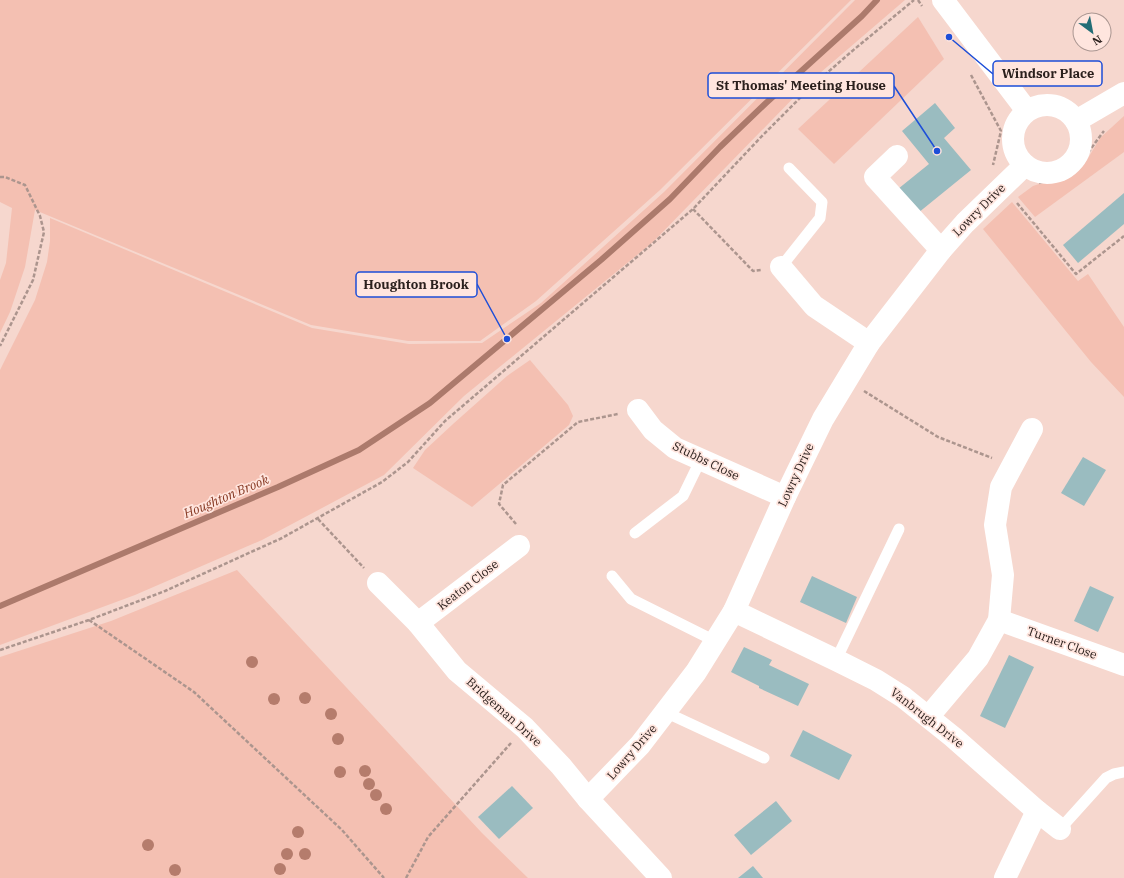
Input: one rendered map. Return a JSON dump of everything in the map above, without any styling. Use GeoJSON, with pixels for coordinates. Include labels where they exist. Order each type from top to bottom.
{"type":"FeatureCollection","features":[{"type":"Feature","properties":{"kind":"street"},"geometry":{"type":"LineString","coordinates":[[943,0],[1027,111]]}},
{"type":"Feature","properties":{"kind":"street"},"geometry":{"type":"LineString","coordinates":[[1076,121],[1124,93]]}},
{"type":"Feature","properties":{"kind":"street"},"geometry":{"type":"LineString","coordinates":[[1048,105],[1059,107],[1076,121],[1080,132],[1080,144],[1076,155],[1069,164],[1059,170],[1047,173],[1036,171],[1025,165],[1018,158],[1014,148],[1014,128],[1027,111],[1037,106],[1048,105]]}},
{"type":"Feature","properties":{"kind":"street"},"geometry":{"type":"LineString","coordinates":[[897,156],[875,177],[941,250]]}},
{"type":"Feature","properties":{"kind":"street","name":"Lowry Drive"},"geometry":{"type":"LineString","coordinates":[[588,799],[640,745],[666,712],[696,672],[734,611],[785,497],[823,419],[869,343],[941,250],[965,223],[1025,165]]}},
{"type":"Feature","properties":{"kind":"street"},"geometry":{"type":"LineString","coordinates":[[781,267],[814,306],[869,343]]}},
{"type":"Feature","properties":{"kind":"street","name":"Stubbs Close"},"geometry":{"type":"LineString","coordinates":[[638,410],[654,430],[675,448],[785,497]]}},
{"type":"Feature","properties":{"kind":"street"},"geometry":{"type":"LineString","coordinates":[[929,716],[978,658],[999,620],[1002,575],[995,525],[1001,487],[1032,429]]}},
{"type":"Feature","properties":{"kind":"street","name":"Keaton Close"},"geometry":{"type":"LineString","coordinates":[[418,623],[519,546]]}},
{"type":"Feature","properties":{"kind":"street","name":"Bridgeman Drive"},"geometry":{"type":"LineString","coordinates":[[378,584],[418,623],[457,671],[525,728],[661,878]]}},
{"type":"Feature","properties":{"kind":"street","name":"Vanbrugh Drive"},"geometry":{"type":"LineString","coordinates":[[734,611],[876,680],[903,697],[929,716],[1037,811],[1060,829]]}},
{"type":"Feature","properties":{"kind":"street","name":"Turner Close"},"geometry":{"type":"LineString","coordinates":[[999,620],[1124,665]]}},
{"type":"Feature","properties":{"kind":"street"},"geometry":{"type":"LineString","coordinates":[[1005,878],[1037,811]]}},
{"type":"Feature","properties":{"kind":"lane"},"geometry":{"type":"LineString","coordinates":[[781,267],[820,218],[822,202],[789,168]]}},
{"type":"Feature","properties":{"kind":"lane"},"geometry":{"type":"LineString","coordinates":[[635,532],[683,496],[701,459]]}},
{"type":"Feature","properties":{"kind":"lane"},"geometry":{"type":"LineString","coordinates":[[836,660],[899,529]]}},
{"type":"Feature","properties":{"kind":"lane"},"geometry":{"type":"LineString","coordinates":[[612,576],[631,599],[715,641]]}},
{"type":"Feature","properties":{"kind":"lane"},"geometry":{"type":"LineString","coordinates":[[666,712],[764,758]]}},
{"type":"Feature","properties":{"kind":"lane"},"geometry":{"type":"LineString","coordinates":[[1060,829],[1106,778],[1114,774],[1124,772]]}},
{"type":"Feature","properties":{"kind":"path"},"geometry":{"type":"LineString","coordinates":[[0,650],[89,620],[165,591],[282,538],[382,482],[408,462],[445,421],[693,209],[812,86],[914,0]]}},
{"type":"Feature","properties":{"kind":"path"},"geometry":{"type":"LineString","coordinates":[[918,0],[922,6]]}},
{"type":"Feature","properties":{"kind":"path"},"geometry":{"type":"LineString","coordinates":[[967,69],[1001,131],[992,168]]}},
{"type":"Feature","properties":{"kind":"path"},"geometry":{"type":"LineString","coordinates":[[1036,184],[1066,176],[1075,170],[1105,130]]}},
{"type":"Feature","properties":{"kind":"path"},"geometry":{"type":"LineString","coordinates":[[0,177],[5,177],[25,185],[40,216],[44,232],[34,280],[0,346]]}},
{"type":"Feature","properties":{"kind":"path"},"geometry":{"type":"LineString","coordinates":[[1015,200],[1076,274],[1124,236]]}},
{"type":"Feature","properties":{"kind":"path"},"geometry":{"type":"LineString","coordinates":[[693,209],[753,271],[781,267]]}},
{"type":"Feature","properties":{"kind":"path"},"geometry":{"type":"LineString","coordinates":[[859,388],[938,437],[1013,466]]}},
{"type":"Feature","properties":{"kind":"path"},"geometry":{"type":"LineString","coordinates":[[519,546],[521,530],[499,504],[503,485],[578,422],[638,410]]}},
{"type":"Feature","properties":{"kind":"path"},"geometry":{"type":"LineString","coordinates":[[318,519],[378,584]]}},
{"type":"Feature","properties":{"kind":"path"},"geometry":{"type":"LineString","coordinates":[[89,620],[194,692],[342,830],[384,878]]}},
{"type":"Feature","properties":{"kind":"path"},"geometry":{"type":"LineString","coordinates":[[406,878],[428,837],[525,728]]}},
{"type":"Feature","properties":{"kind":"shaded area"},"geometry":{"type":"Polygon","coordinates":[[[0,0],[851,0],[660,190],[536,301],[480,341],[408,341],[311,325],[35,210],[25,267],[10,312],[0,333],[0,280],[6,263],[12,208],[0,202],[0,0]]]}},
{"type":"Feature","properties":{"kind":"shaded area"},"geometry":{"type":"Polygon","coordinates":[[[855,0],[905,0],[806,85],[653,242],[464,396],[384,475],[262,540],[135,595],[0,645],[0,370],[35,300],[47,262],[50,241],[50,218],[312,328],[409,344],[482,343],[541,303],[664,192],[855,0]]]}},
{"type":"Feature","properties":{"kind":"shaded area"},"geometry":{"type":"Polygon","coordinates":[[[918,17],[944,59],[834,164],[798,129],[918,17]]]}},
{"type":"Feature","properties":{"kind":"shaded area"},"geometry":{"type":"Polygon","coordinates":[[[1124,116],[1124,152],[1035,217],[1018,197],[1033,186],[1045,182],[1058,182],[1073,175],[1087,160],[1100,138],[1124,116]]]}},
{"type":"Feature","properties":{"kind":"shaded area"},"geometry":{"type":"Polygon","coordinates":[[[1012,202],[1078,281],[1088,274],[1124,327],[1124,397],[1091,362],[983,229],[1012,202]]]}},
{"type":"Feature","properties":{"kind":"shaded area"},"geometry":{"type":"Polygon","coordinates":[[[530,360],[568,405],[573,416],[569,425],[472,507],[413,468],[425,450],[453,424],[507,376],[530,360]]]}},
{"type":"Feature","properties":{"kind":"shaded area"},"geometry":{"type":"Polygon","coordinates":[[[237,570],[482,833],[528,878],[0,878],[0,657],[111,621],[237,570]]]}},
{"type":"Feature","properties":{"kind":"building"},"geometry":{"type":"Polygon","coordinates":[[[935,103],[955,128],[944,138],[971,170],[918,213],[898,189],[929,164],[902,131],[935,103]]]}},
{"type":"Feature","properties":{"kind":"building"},"geometry":{"type":"Polygon","coordinates":[[[1124,193],[1124,224],[1078,263],[1063,245],[1124,193]]]}},
{"type":"Feature","properties":{"kind":"building"},"geometry":{"type":"Polygon","coordinates":[[[1083,457],[1106,470],[1084,506],[1061,493],[1083,457]]]}},
{"type":"Feature","properties":{"kind":"building"},"geometry":{"type":"Polygon","coordinates":[[[812,576],[857,597],[846,623],[800,602],[812,576]]]}},
{"type":"Feature","properties":{"kind":"building"},"geometry":{"type":"Polygon","coordinates":[[[1090,586],[1114,597],[1098,632],[1074,621],[1090,586]]]}},
{"type":"Feature","properties":{"kind":"building"},"geometry":{"type":"Polygon","coordinates":[[[744,647],[772,660],[769,665],[809,684],[798,706],[759,688],[759,686],[731,672],[744,647]]]}},
{"type":"Feature","properties":{"kind":"building"},"geometry":{"type":"Polygon","coordinates":[[[1009,655],[1034,667],[1005,728],[980,716],[1009,655]]]}},
{"type":"Feature","properties":{"kind":"building"},"geometry":{"type":"Polygon","coordinates":[[[803,730],[852,755],[839,780],[790,756],[803,730]]]}},
{"type":"Feature","properties":{"kind":"building"},"geometry":{"type":"Polygon","coordinates":[[[512,786],[533,808],[499,839],[478,817],[512,786]]]}},
{"type":"Feature","properties":{"kind":"building"},"geometry":{"type":"Polygon","coordinates":[[[776,801],[792,821],[751,855],[734,835],[776,801]]]}},
{"type":"Feature","properties":{"kind":"building"},"geometry":{"type":"Polygon","coordinates":[[[753,866],[763,878],[738,878],[753,866]]]}},
{"type":"Feature","properties":{"kind":"waterway","name":"Houghton Brook"},"geometry":{"type":"LineString","coordinates":[[0,606],[278,487],[359,450],[430,403],[601,260],[670,199],[720,147],[862,16],[877,0]]}},
{"type":"Feature","properties":{"kind":"place","name":"Windsor Place"},"geometry":{"type":"Point","coordinates":[949,37]}},
{"type":"Feature","properties":{"kind":"place","name":"St Thomas' Meeting House"},"geometry":{"type":"Point","coordinates":[937,151]}},
{"type":"Feature","properties":{"kind":"place","name":"Houghton Brook"},"geometry":{"type":"Point","coordinates":[507,339]}}]}
